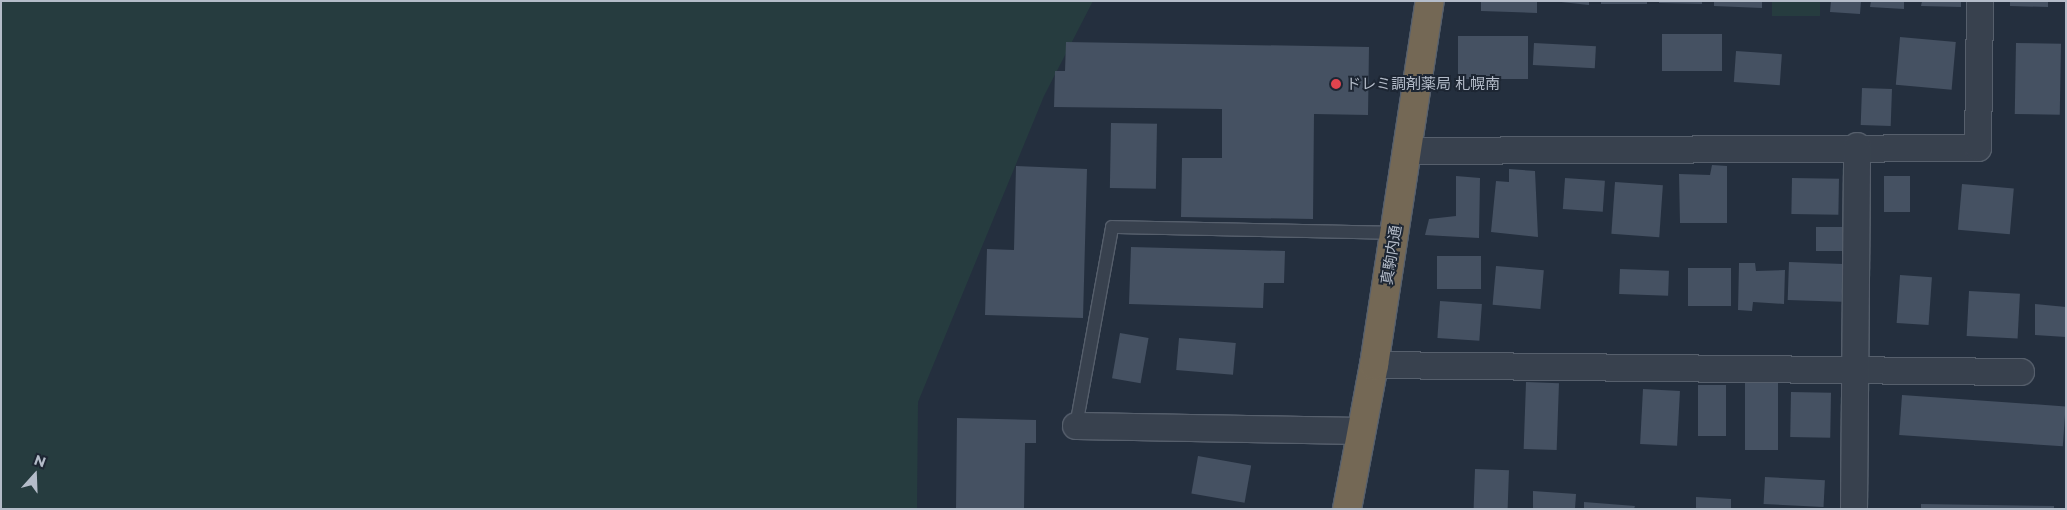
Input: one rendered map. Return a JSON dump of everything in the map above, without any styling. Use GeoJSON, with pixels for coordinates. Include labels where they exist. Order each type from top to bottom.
{"type":"FeatureCollection","features":[{"type":"Feature","properties":{"kind":"highway","name":"真駒内通"},"geometry":{"type":"LineString","coordinates":[[1347,509],[1374,366],[1430,1]]}},
{"type":"Feature","properties":{"kind":"street"},"geometry":{"type":"LineString","coordinates":[[1408,151],[1857,146],[1978,148],[1980,1]]}},
{"type":"Feature","properties":{"kind":"street"},"geometry":{"type":"LineString","coordinates":[[1854,509],[1857,146]]}},
{"type":"Feature","properties":{"kind":"street"},"geometry":{"type":"LineString","coordinates":[[1374,366],[2021,372]]}},
{"type":"Feature","properties":{"kind":"street"},"geometry":{"type":"LineString","coordinates":[[1076,426],[1362,430]]}},
{"type":"Feature","properties":{"kind":"lane"},"geometry":{"type":"LineString","coordinates":[[1076,426],[1112,227],[1395,233]]}},
{"type":"Feature","properties":{"kind":"green space"},"geometry":{"type":"Polygon","coordinates":[[[1,1],[1093,1],[1044,96],[918,402],[917,509],[1,509],[1,1]]]}},
{"type":"Feature","properties":{"kind":"green space"},"geometry":{"type":"Polygon","coordinates":[[[1772,1],[1820,1],[1820,16],[1772,16],[1772,1]]]}},
{"type":"Feature","properties":{"kind":"building"},"geometry":{"type":"Polygon","coordinates":[[[1481,1],[1537,1],[1537,13],[1481,11],[1481,1]]]}},
{"type":"Feature","properties":{"kind":"building"},"geometry":{"type":"Polygon","coordinates":[[[1552,1],[1589,1],[1589,5],[1552,1]]]}},
{"type":"Feature","properties":{"kind":"building"},"geometry":{"type":"Polygon","coordinates":[[[1601,1],[1647,1],[1647,4],[1601,4],[1601,1]]]}},
{"type":"Feature","properties":{"kind":"building"},"geometry":{"type":"Polygon","coordinates":[[[1659,1],[1702,1],[1702,4],[1659,3],[1659,1]]]}},
{"type":"Feature","properties":{"kind":"building"},"geometry":{"type":"Polygon","coordinates":[[[1714,1],[1762,1],[1762,8],[1714,6],[1714,1]]]}},
{"type":"Feature","properties":{"kind":"building"},"geometry":{"type":"Polygon","coordinates":[[[1831,1],[1861,1],[1860,14],[1830,12],[1831,1]]]}},
{"type":"Feature","properties":{"kind":"building"},"geometry":{"type":"Polygon","coordinates":[[[1871,1],[1904,1],[1904,9],[1870,7],[1871,1]]]}},
{"type":"Feature","properties":{"kind":"building"},"geometry":{"type":"Polygon","coordinates":[[[1922,1],[1961,1],[1961,7],[1921,6],[1922,1]]]}},
{"type":"Feature","properties":{"kind":"building"},"geometry":{"type":"Polygon","coordinates":[[[2010,1],[2048,1],[2048,7],[2010,6],[2010,1]]]}},
{"type":"Feature","properties":{"kind":"building"},"geometry":{"type":"Polygon","coordinates":[[[1662,34],[1722,34],[1722,71],[1662,71],[1662,34]]]}},
{"type":"Feature","properties":{"kind":"building"},"geometry":{"type":"Polygon","coordinates":[[[1458,36],[1528,36],[1528,79],[1458,79],[1458,36]]]}},
{"type":"Feature","properties":{"kind":"building"},"geometry":{"type":"Polygon","coordinates":[[[1900,37],[1956,42],[1952,90],[1896,85],[1900,37]]]}},
{"type":"Feature","properties":{"kind":"building"},"geometry":{"type":"Polygon","coordinates":[[[1066,42],[1369,47],[1368,115],[1314,114],[1313,219],[1181,217],[1182,158],[1222,158],[1222,109],[1054,107],[1055,71],[1065,71],[1066,42]]]}},
{"type":"Feature","properties":{"kind":"building"},"geometry":{"type":"Polygon","coordinates":[[[1534,43],[1596,46],[1595,68],[1533,65],[1534,43]]]}},
{"type":"Feature","properties":{"kind":"building"},"geometry":{"type":"Polygon","coordinates":[[[2016,43],[2061,44],[2060,115],[2015,114],[2016,43]]]}},
{"type":"Feature","properties":{"kind":"building"},"geometry":{"type":"Polygon","coordinates":[[[1736,51],[1782,54],[1780,85],[1734,82],[1736,51]]]}},
{"type":"Feature","properties":{"kind":"building"},"geometry":{"type":"Polygon","coordinates":[[[1862,88],[1892,89],[1891,126],[1861,125],[1862,88]]]}},
{"type":"Feature","properties":{"kind":"building"},"geometry":{"type":"Polygon","coordinates":[[[1111,123],[1157,124],[1156,189],[1110,188],[1111,123]]]}},
{"type":"Feature","properties":{"kind":"building"},"geometry":{"type":"Polygon","coordinates":[[[1712,165],[1727,166],[1727,223],[1680,223],[1679,174],[1710,175],[1712,165]]]}},
{"type":"Feature","properties":{"kind":"building"},"geometry":{"type":"Polygon","coordinates":[[[1016,166],[1087,169],[1083,318],[985,315],[987,249],[1014,250],[1016,166]]]}},
{"type":"Feature","properties":{"kind":"building"},"geometry":{"type":"Polygon","coordinates":[[[1509,169],[1535,171],[1538,237],[1491,232],[1496,181],[1509,182],[1509,169]]]}},
{"type":"Feature","properties":{"kind":"building"},"geometry":{"type":"Polygon","coordinates":[[[1456,176],[1480,178],[1479,238],[1425,235],[1429,219],[1456,216],[1456,176]]]}},
{"type":"Feature","properties":{"kind":"building"},"geometry":{"type":"Polygon","coordinates":[[[1884,176],[1910,176],[1910,212],[1884,212],[1884,176]]]}},
{"type":"Feature","properties":{"kind":"building"},"geometry":{"type":"Polygon","coordinates":[[[1565,178],[1605,181],[1603,212],[1563,209],[1565,178]]]}},
{"type":"Feature","properties":{"kind":"building"},"geometry":{"type":"Polygon","coordinates":[[[1792,178],[1839,179],[1838,215],[1791,214],[1792,178]]]}},
{"type":"Feature","properties":{"kind":"building"},"geometry":{"type":"Polygon","coordinates":[[[1615,182],[1663,185],[1659,237],[1611,234],[1615,182]]]}},
{"type":"Feature","properties":{"kind":"building"},"geometry":{"type":"Polygon","coordinates":[[[1962,184],[2014,189],[2010,234],[1958,230],[1962,184]]]}},
{"type":"Feature","properties":{"kind":"building"},"geometry":{"type":"Polygon","coordinates":[[[1816,227],[1843,227],[1843,251],[1816,251],[1816,227]]]}},
{"type":"Feature","properties":{"kind":"building"},"geometry":{"type":"Polygon","coordinates":[[[1131,247],[1285,251],[1284,283],[1264,283],[1263,308],[1129,304],[1131,247]]]}},
{"type":"Feature","properties":{"kind":"building"},"geometry":{"type":"Polygon","coordinates":[[[1437,256],[1481,256],[1481,289],[1437,289],[1437,256]]]}},
{"type":"Feature","properties":{"kind":"building"},"geometry":{"type":"Polygon","coordinates":[[[1789,262],[1843,264],[1842,302],[1788,300],[1789,262]]]}},
{"type":"Feature","properties":{"kind":"building"},"geometry":{"type":"Polygon","coordinates":[[[1739,263],[1755,263],[1756,271],[1785,270],[1784,304],[1753,302],[1752,311],[1738,310],[1739,263]]]}},
{"type":"Feature","properties":{"kind":"building"},"geometry":{"type":"Polygon","coordinates":[[[1496,266],[1544,270],[1540,309],[1493,305],[1496,266]]]}},
{"type":"Feature","properties":{"kind":"building"},"geometry":{"type":"Polygon","coordinates":[[[1688,268],[1731,268],[1731,306],[1688,306],[1688,268]]]}},
{"type":"Feature","properties":{"kind":"building"},"geometry":{"type":"Polygon","coordinates":[[[1620,269],[1669,271],[1668,296],[1619,294],[1620,269]]]}},
{"type":"Feature","properties":{"kind":"building"},"geometry":{"type":"Polygon","coordinates":[[[1900,275],[1932,277],[1929,325],[1897,323],[1900,275]]]}},
{"type":"Feature","properties":{"kind":"building"},"geometry":{"type":"Polygon","coordinates":[[[1969,291],[2020,294],[2018,339],[1967,336],[1969,291]]]}},
{"type":"Feature","properties":{"kind":"building"},"geometry":{"type":"Polygon","coordinates":[[[1440,301],[1482,304],[1479,341],[1437,338],[1440,301]]]}},
{"type":"Feature","properties":{"kind":"building"},"geometry":{"type":"Polygon","coordinates":[[[2035,304],[2066,307],[2066,337],[2035,335],[2035,304]]]}},
{"type":"Feature","properties":{"kind":"building"},"geometry":{"type":"Polygon","coordinates":[[[1120,333],[1149,338],[1141,383],[1112,378],[1120,333]]]}},
{"type":"Feature","properties":{"kind":"building"},"geometry":{"type":"Polygon","coordinates":[[[1179,338],[1236,343],[1233,375],[1176,370],[1179,338]]]}},
{"type":"Feature","properties":{"kind":"building"},"geometry":{"type":"Polygon","coordinates":[[[1526,382],[1559,383],[1557,450],[1524,449],[1526,382]]]}},
{"type":"Feature","properties":{"kind":"building"},"geometry":{"type":"Polygon","coordinates":[[[1745,383],[1778,383],[1778,450],[1745,450],[1745,383]]]}},
{"type":"Feature","properties":{"kind":"building"},"geometry":{"type":"Polygon","coordinates":[[[1698,385],[1726,385],[1726,436],[1698,436],[1698,385]]]}},
{"type":"Feature","properties":{"kind":"building"},"geometry":{"type":"Polygon","coordinates":[[[1643,389],[1680,391],[1677,446],[1640,444],[1643,389]]]}},
{"type":"Feature","properties":{"kind":"building"},"geometry":{"type":"Polygon","coordinates":[[[1791,392],[1831,393],[1830,438],[1790,437],[1791,392]]]}},
{"type":"Feature","properties":{"kind":"building"},"geometry":{"type":"Polygon","coordinates":[[[1902,395],[2066,406],[2063,446],[1899,435],[1902,395]]]}},
{"type":"Feature","properties":{"kind":"building"},"geometry":{"type":"Polygon","coordinates":[[[957,418],[1036,420],[1036,443],[1025,443],[1024,509],[956,509],[957,418]]]}},
{"type":"Feature","properties":{"kind":"building"},"geometry":{"type":"Polygon","coordinates":[[[1198,456],[1251,465],[1245,503],[1191,493],[1198,456]]]}},
{"type":"Feature","properties":{"kind":"building"},"geometry":{"type":"Polygon","coordinates":[[[1475,469],[1509,470],[1508,509],[1474,509],[1475,469]]]}},
{"type":"Feature","properties":{"kind":"building"},"geometry":{"type":"Polygon","coordinates":[[[1765,477],[1825,480],[1824,507],[1764,504],[1765,477]]]}},
{"type":"Feature","properties":{"kind":"building"},"geometry":{"type":"Polygon","coordinates":[[[1533,491],[1576,494],[1575,509],[1533,509],[1533,491]]]}},
{"type":"Feature","properties":{"kind":"building"},"geometry":{"type":"Polygon","coordinates":[[[1696,497],[1731,499],[1731,509],[1696,509],[1696,497]]]}},
{"type":"Feature","properties":{"kind":"building"},"geometry":{"type":"Polygon","coordinates":[[[1584,502],[1635,506],[1634,509],[1584,509],[1584,502]]]}},
{"type":"Feature","properties":{"kind":"building"},"geometry":{"type":"Polygon","coordinates":[[[1921,504],[2054,506],[2054,509],[1921,509],[1921,504]]]}},
{"type":"Feature","properties":{"kind":"place","name":"ドレミ調剤薬局 札幌南"},"geometry":{"type":"Point","coordinates":[1336,84]}}]}
